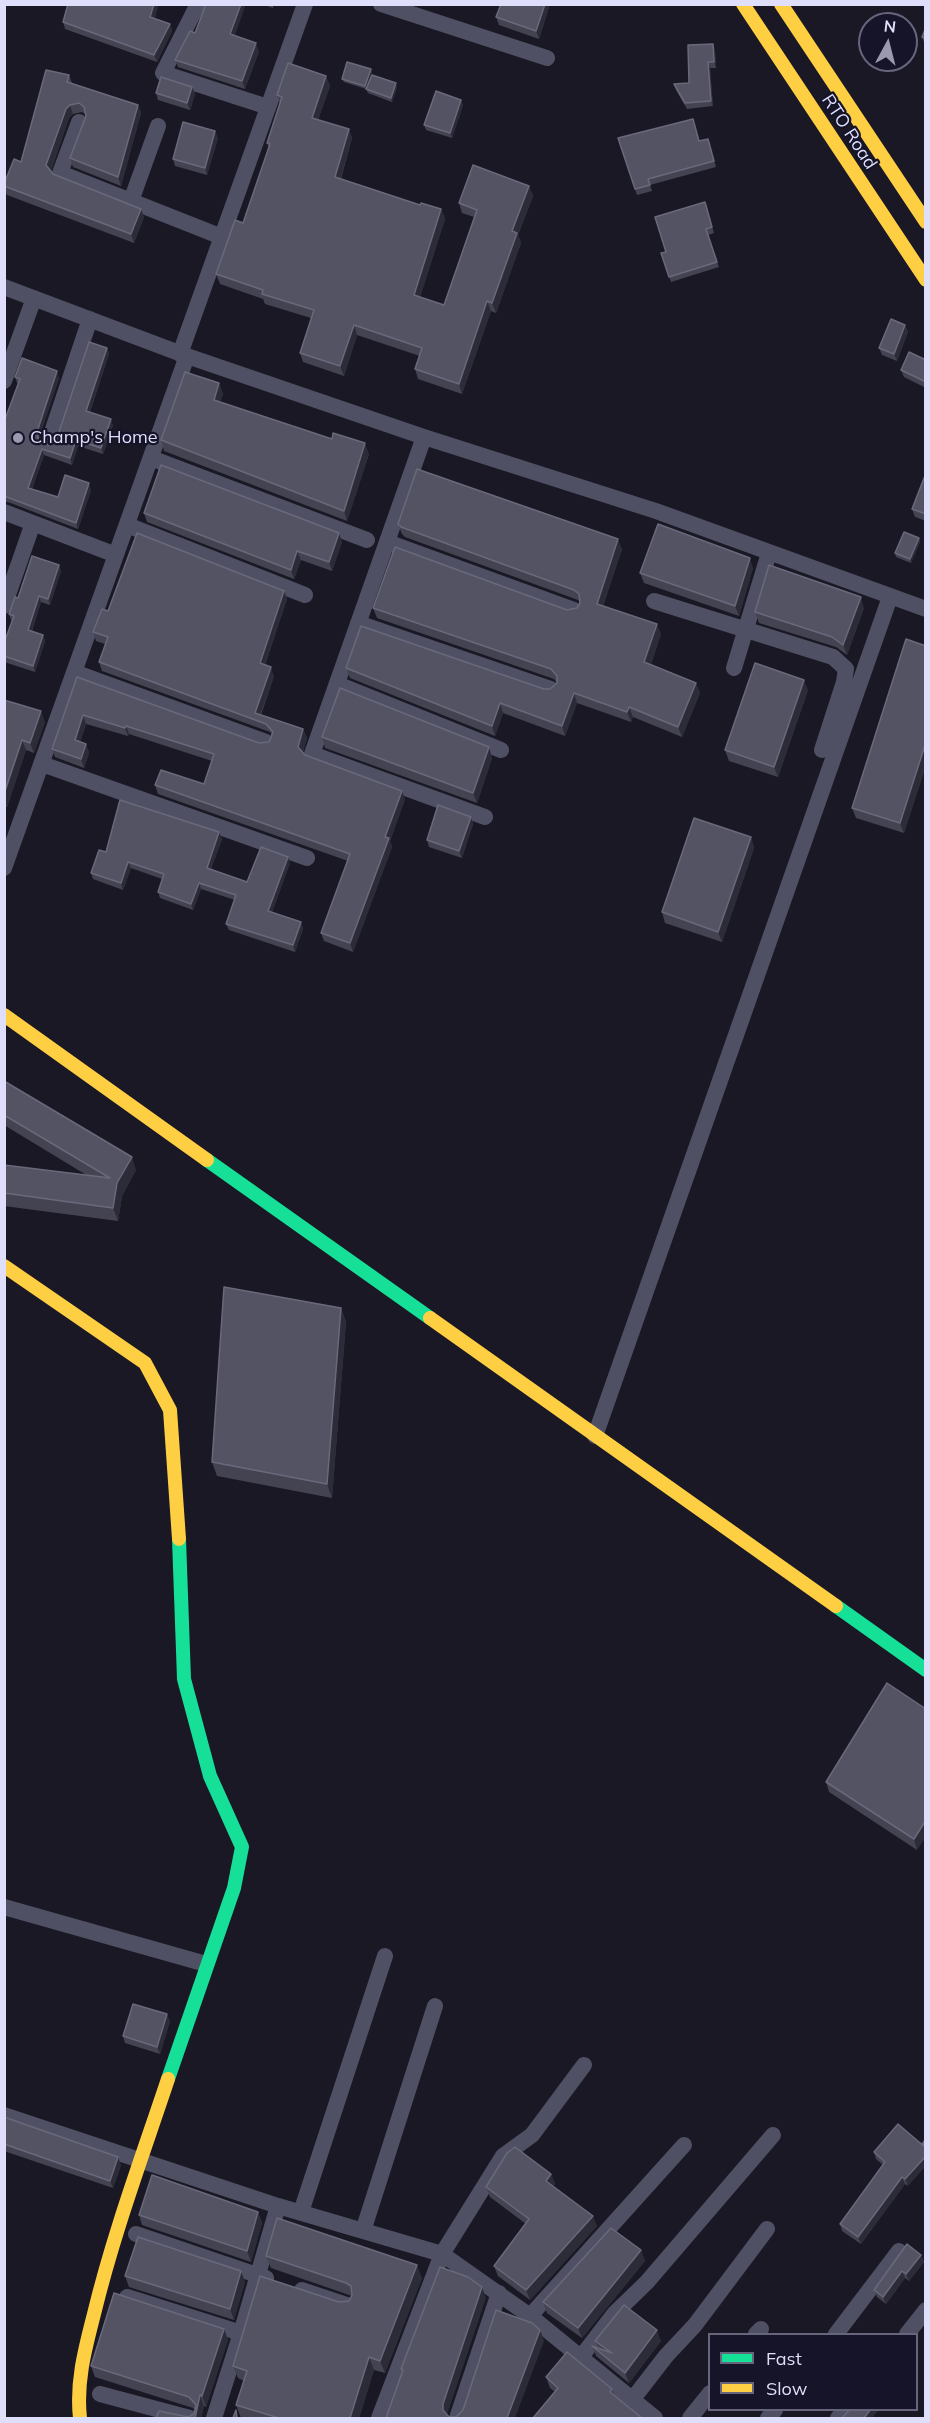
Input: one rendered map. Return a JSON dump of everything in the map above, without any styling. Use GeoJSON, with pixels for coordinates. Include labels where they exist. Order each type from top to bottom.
{"type":"FeatureCollection","features":[{"type":"Feature","properties":{"kind":"street"},"geometry":{"type":"LineString","coordinates":[[198,4],[163,73],[268,107]]}},
{"type":"Feature","properties":{"kind":"street"},"geometry":{"type":"LineString","coordinates":[[4,868],[9,837],[42,764],[151,458],[222,237],[305,4]]}},
{"type":"Feature","properties":{"kind":"street"},"geometry":{"type":"LineString","coordinates":[[381,4],[547,58]]}},
{"type":"Feature","properties":{"kind":"street","name":"RTO Road"},"geometry":{"type":"LineString","coordinates":[[743,4],[926,280]]}},
{"type":"Feature","properties":{"kind":"street","name":"RTO Road"},"geometry":{"type":"LineString","coordinates":[[781,4],[926,222]]}},
{"type":"Feature","properties":{"kind":"street"},"geometry":{"type":"LineString","coordinates":[[79,122],[60,173],[222,237]]}},
{"type":"Feature","properties":{"kind":"street"},"geometry":{"type":"LineString","coordinates":[[131,201],[158,126]]}},
{"type":"Feature","properties":{"kind":"street"},"geometry":{"type":"LineString","coordinates":[[4,287],[184,355],[424,437],[656,511],[926,609]]}},
{"type":"Feature","properties":{"kind":"street"},"geometry":{"type":"LineString","coordinates":[[4,381],[34,298]]}},
{"type":"Feature","properties":{"kind":"street"},"geometry":{"type":"LineString","coordinates":[[48,441],[90,319]]}},
{"type":"Feature","properties":{"kind":"street"},"geometry":{"type":"LineString","coordinates":[[424,437],[312,754],[485,818]]}},
{"type":"Feature","properties":{"kind":"street"},"geometry":{"type":"LineString","coordinates":[[151,458],[367,540]]}},
{"type":"Feature","properties":{"kind":"street"},"geometry":{"type":"LineString","coordinates":[[4,512],[116,555]]}},
{"type":"Feature","properties":{"kind":"street"},"geometry":{"type":"LineString","coordinates":[[4,606],[33,523]]}},
{"type":"Feature","properties":{"kind":"street"},"geometry":{"type":"LineString","coordinates":[[127,525],[305,595]]}},
{"type":"Feature","properties":{"kind":"street"},"geometry":{"type":"LineString","coordinates":[[387,542],[573,610]]}},
{"type":"Feature","properties":{"kind":"street"},"geometry":{"type":"LineString","coordinates":[[734,668],[769,553]]}},
{"type":"Feature","properties":{"kind":"street"},"geometry":{"type":"LineString","coordinates":[[596,1436],[890,597]]}},
{"type":"Feature","properties":{"kind":"street"},"geometry":{"type":"LineString","coordinates":[[654,601],[745,632],[833,657],[846,669],[822,750]]}},
{"type":"Feature","properties":{"kind":"street"},"geometry":{"type":"LineString","coordinates":[[358,623],[551,689]]}},
{"type":"Feature","properties":{"kind":"street"},"geometry":{"type":"LineString","coordinates":[[74,672],[266,742]]}},
{"type":"Feature","properties":{"kind":"street"},"geometry":{"type":"LineString","coordinates":[[337,684],[501,750]]}},
{"type":"Feature","properties":{"kind":"street"},"geometry":{"type":"LineString","coordinates":[[42,764],[307,858]]}},
{"type":"Feature","properties":{"kind":"street"},"geometry":{"type":"LineString","coordinates":[[4,1015],[926,1670]]}},
{"type":"Feature","properties":{"kind":"street"},"geometry":{"type":"LineString","coordinates":[[4,1266],[145,1363],[170,1410],[179,1530],[184,1679],[210,1776],[242,1847],[234,1888],[206,1964],[103,2275],[87,2337],[79,2390],[80,2418]]}},
{"type":"Feature","properties":{"kind":"street"},"geometry":{"type":"LineString","coordinates":[[4,1907],[206,1964]]}},
{"type":"Feature","properties":{"kind":"street"},"geometry":{"type":"LineString","coordinates":[[301,2212],[385,1956]]}},
{"type":"Feature","properties":{"kind":"street"},"geometry":{"type":"LineString","coordinates":[[363,2231],[435,2006]]}},
{"type":"Feature","properties":{"kind":"street"},"geometry":{"type":"LineString","coordinates":[[379,2418],[442,2254],[503,2156],[532,2135],[584,2065]]}},
{"type":"Feature","properties":{"kind":"street"},"geometry":{"type":"LineString","coordinates":[[4,2115],[278,2206],[442,2254],[530,2316],[655,2418]]}},
{"type":"Feature","properties":{"kind":"street"},"geometry":{"type":"LineString","coordinates":[[581,2356],[614,2314],[655,2274],[773,2134]]}},
{"type":"Feature","properties":{"kind":"street"},"geometry":{"type":"LineString","coordinates":[[530,2316],[684,2145]]}},
{"type":"Feature","properties":{"kind":"street"},"geometry":{"type":"LineString","coordinates":[[214,2418],[278,2206]]}},
{"type":"Feature","properties":{"kind":"street"},"geometry":{"type":"LineString","coordinates":[[632,2400],[666,2356],[695,2325],[766,2229]]}},
{"type":"Feature","properties":{"kind":"street"},"geometry":{"type":"LineString","coordinates":[[136,2235],[347,2305]]}},
{"type":"Feature","properties":{"kind":"street"},"geometry":{"type":"LineString","coordinates":[[837,2333],[899,2251]]}},
{"type":"Feature","properties":{"kind":"street"},"geometry":{"type":"LineString","coordinates":[[457,2418],[499,2293]]}},
{"type":"Feature","properties":{"kind":"street"},"geometry":{"type":"LineString","coordinates":[[127,2297],[241,2333]]}},
{"type":"Feature","properties":{"kind":"street"},"geometry":{"type":"LineString","coordinates":[[908,2333],[926,2310]]}},
{"type":"Feature","properties":{"kind":"street"},"geometry":{"type":"LineString","coordinates":[[100,2394],[190,2418]]}},
{"type":"Feature","properties":{"kind":"street"},"geometry":{"type":"LineString","coordinates":[[690,2418],[708,2396]]}},
{"type":"Feature","properties":{"kind":"building"},"geometry":{"type":"Polygon","coordinates":[[[68,4],[154,4],[150,17],[170,24],[154,55],[63,22],[68,4]]]}},
{"type":"Feature","properties":{"kind":"building"},"geometry":{"type":"Polygon","coordinates":[[[206,4],[241,4],[230,34],[256,43],[242,81],[175,60],[190,31],[195,33],[206,4]]]}},
{"type":"Feature","properties":{"kind":"building"},"geometry":{"type":"Polygon","coordinates":[[[501,4],[545,4],[536,31],[496,17],[501,4]]]}},
{"type":"Feature","properties":{"kind":"building"},"geometry":{"type":"Polygon","coordinates":[[[926,27],[926,39],[922,37],[926,27]]]}},
{"type":"Feature","properties":{"kind":"building"},"geometry":{"type":"Polygon","coordinates":[[[713,44],[714,62],[708,62],[711,101],[685,103],[674,84],[689,83],[688,45],[713,44]]]}},
{"type":"Feature","properties":{"kind":"building"},"geometry":{"type":"Polygon","coordinates":[[[347,62],[371,69],[365,86],[342,79],[347,62]]]}},
{"type":"Feature","properties":{"kind":"building"},"geometry":{"type":"Polygon","coordinates":[[[288,63],[326,76],[312,118],[349,129],[335,177],[420,205],[421,203],[441,209],[414,295],[444,305],[477,210],[459,203],[473,165],[529,186],[512,231],[517,233],[492,303],[487,301],[459,384],[415,369],[422,348],[354,325],[340,366],[300,353],[314,310],[262,294],[263,290],[216,274],[235,220],[243,223],[270,144],[267,143],[282,97],[277,95],[288,63]]]}},
{"type":"Feature","properties":{"kind":"building"},"geometry":{"type":"Polygon","coordinates":[[[46,70],[69,75],[67,82],[138,105],[118,177],[70,158],[86,116],[84,107],[79,103],[70,105],[66,109],[46,165],[53,174],[141,209],[131,234],[4,186],[14,159],[21,162],[46,70]]]}},
{"type":"Feature","properties":{"kind":"building"},"geometry":{"type":"Polygon","coordinates":[[[372,75],[396,83],[391,98],[366,89],[372,75]]]}},
{"type":"Feature","properties":{"kind":"building"},"geometry":{"type":"Polygon","coordinates":[[[161,77],[192,87],[187,103],[156,93],[161,77]]]}},
{"type":"Feature","properties":{"kind":"building"},"geometry":{"type":"Polygon","coordinates":[[[436,91],[461,100],[450,133],[424,125],[436,91]]]}},
{"type":"Feature","properties":{"kind":"building"},"geometry":{"type":"Polygon","coordinates":[[[693,119],[699,141],[708,139],[714,161],[648,179],[650,185],[635,189],[618,138],[693,119]]]}},
{"type":"Feature","properties":{"kind":"building"},"geometry":{"type":"Polygon","coordinates":[[[183,122],[215,131],[205,168],[173,159],[183,122]]]}},
{"type":"Feature","properties":{"kind":"building"},"geometry":{"type":"Polygon","coordinates":[[[705,202],[712,227],[706,229],[717,262],[669,277],[661,253],[666,252],[655,217],[705,202]]]}},
{"type":"Feature","properties":{"kind":"building"},"geometry":{"type":"Polygon","coordinates":[[[891,319],[905,325],[894,354],[879,348],[891,319]]]}},
{"type":"Feature","properties":{"kind":"building"},"geometry":{"type":"Polygon","coordinates":[[[89,342],[107,348],[86,411],[111,419],[101,448],[76,440],[70,458],[42,449],[28,488],[58,497],[65,475],[89,483],[76,523],[4,496],[4,422],[20,379],[15,377],[22,358],[57,371],[37,432],[39,442],[49,445],[57,438],[89,342]]]}},
{"type":"Feature","properties":{"kind":"building"},"geometry":{"type":"Polygon","coordinates":[[[909,352],[926,360],[926,382],[901,370],[909,352]]]}},
{"type":"Feature","properties":{"kind":"building"},"geometry":{"type":"Polygon","coordinates":[[[185,372],[219,383],[214,400],[332,439],[333,433],[365,443],[344,511],[161,440],[185,372]]]}},
{"type":"Feature","properties":{"kind":"building"},"geometry":{"type":"Polygon","coordinates":[[[161,465],[339,533],[329,562],[297,551],[291,570],[144,513],[161,465]]]}},
{"type":"Feature","properties":{"kind":"building"},"geometry":{"type":"Polygon","coordinates":[[[417,469],[618,539],[597,604],[657,624],[644,662],[696,683],[678,727],[629,707],[627,712],[574,693],[562,726],[500,703],[492,726],[346,668],[361,626],[544,689],[550,689],[557,683],[557,676],[551,669],[373,608],[395,547],[567,610],[577,608],[580,603],[579,594],[574,590],[401,527],[398,524],[417,469]]]}},
{"type":"Feature","properties":{"kind":"building"},"geometry":{"type":"Polygon","coordinates":[[[926,473],[926,514],[912,509],[926,473]]]}},
{"type":"Feature","properties":{"kind":"building"},"geometry":{"type":"Polygon","coordinates":[[[658,524],[750,558],[735,606],[640,573],[658,524]]]}},
{"type":"Feature","properties":{"kind":"building"},"geometry":{"type":"Polygon","coordinates":[[[904,532],[919,538],[910,559],[895,553],[904,532]]]}},
{"type":"Feature","properties":{"kind":"building"},"geometry":{"type":"Polygon","coordinates":[[[137,533],[284,591],[260,663],[271,667],[255,713],[303,729],[298,747],[305,755],[402,791],[385,837],[389,838],[350,943],[321,933],[350,854],[155,785],[161,770],[204,784],[214,754],[83,715],[75,740],[86,744],[81,759],[52,749],[77,677],[259,743],[269,742],[273,732],[266,724],[99,662],[108,637],[93,632],[102,609],[108,611],[137,533]]]}},
{"type":"Feature","properties":{"kind":"building"},"geometry":{"type":"Polygon","coordinates":[[[32,556],[59,565],[48,599],[39,596],[28,630],[43,635],[33,666],[4,656],[4,643],[14,616],[9,614],[15,597],[18,598],[32,556]]]}},
{"type":"Feature","properties":{"kind":"building"},"geometry":{"type":"Polygon","coordinates":[[[769,565],[861,597],[843,645],[832,637],[755,612],[769,565]]]}},
{"type":"Feature","properties":{"kind":"building"},"geometry":{"type":"Polygon","coordinates":[[[906,639],[926,646],[926,742],[900,823],[852,808],[906,639]]]}},
{"type":"Feature","properties":{"kind":"building"},"geometry":{"type":"Polygon","coordinates":[[[755,663],[804,680],[774,767],[725,750],[755,663]]]}},
{"type":"Feature","properties":{"kind":"building"},"geometry":{"type":"Polygon","coordinates":[[[340,688],[489,747],[473,793],[322,737],[340,688]]]}},
{"type":"Feature","properties":{"kind":"building"},"geometry":{"type":"Polygon","coordinates":[[[4,700],[41,711],[30,743],[22,740],[4,794],[4,700]]]}},
{"type":"Feature","properties":{"kind":"building"},"geometry":{"type":"Polygon","coordinates":[[[120,800],[219,832],[207,868],[247,882],[261,847],[288,857],[268,911],[301,922],[293,945],[226,924],[236,895],[199,883],[191,904],[158,892],[164,874],[128,862],[121,883],[91,873],[99,850],[106,852],[120,800]]]}},
{"type":"Feature","properties":{"kind":"building"},"geometry":{"type":"Polygon","coordinates":[[[438,805],[471,817],[459,851],[427,840],[438,805]]]}},
{"type":"Feature","properties":{"kind":"building"},"geometry":{"type":"Polygon","coordinates":[[[694,818],[751,837],[718,932],[662,912],[694,818]]]}},
{"type":"Feature","properties":{"kind":"building"},"geometry":{"type":"Polygon","coordinates":[[[4,1081],[132,1157],[117,1183],[113,1208],[4,1193],[4,1165],[110,1178],[4,1115],[4,1081]]]}},
{"type":"Feature","properties":{"kind":"building"},"geometry":{"type":"Polygon","coordinates":[[[224,1287],[341,1308],[327,1484],[212,1462],[224,1287]]]}},
{"type":"Feature","properties":{"kind":"building"},"geometry":{"type":"Polygon","coordinates":[[[887,1683],[926,1709],[926,1820],[914,1839],[826,1782],[887,1683]]]}},
{"type":"Feature","properties":{"kind":"building"},"geometry":{"type":"Polygon","coordinates":[[[133,2004],[167,2014],[157,2047],[123,2036],[133,2004]]]}},
{"type":"Feature","properties":{"kind":"building"},"geometry":{"type":"Polygon","coordinates":[[[4,2117],[118,2157],[110,2181],[4,2144],[4,2117]]]}},
{"type":"Feature","properties":{"kind":"building"},"geometry":{"type":"Polygon","coordinates":[[[898,2124],[926,2148],[926,2156],[905,2179],[902,2177],[858,2237],[840,2224],[885,2162],[874,2152],[898,2124]]]}},
{"type":"Feature","properties":{"kind":"building"},"geometry":{"type":"Polygon","coordinates":[[[515,2147],[551,2174],[546,2181],[593,2216],[526,2290],[494,2266],[529,2219],[486,2187],[507,2153],[515,2147]]]}},
{"type":"Feature","properties":{"kind":"building"},"geometry":{"type":"Polygon","coordinates":[[[152,2175],[258,2212],[247,2251],[139,2215],[152,2175]]]}},
{"type":"Feature","properties":{"kind":"building"},"geometry":{"type":"Polygon","coordinates":[[[277,2218],[417,2265],[380,2361],[369,2357],[350,2418],[279,2418],[236,2405],[247,2371],[233,2366],[260,2276],[339,2302],[349,2301],[352,2295],[351,2286],[346,2283],[266,2256],[277,2218]]]}},
{"type":"Feature","properties":{"kind":"building"},"geometry":{"type":"Polygon","coordinates":[[[611,2228],[641,2250],[578,2328],[543,2302],[611,2228]]]}},
{"type":"Feature","properties":{"kind":"building"},"geometry":{"type":"Polygon","coordinates":[[[138,2237],[241,2271],[230,2309],[125,2276],[138,2237]]]}},
{"type":"Feature","properties":{"kind":"building"},"geometry":{"type":"Polygon","coordinates":[[[907,2244],[921,2255],[906,2274],[902,2271],[883,2297],[874,2290],[907,2244]]]}},
{"type":"Feature","properties":{"kind":"building"},"geometry":{"type":"Polygon","coordinates":[[[440,2267],[468,2277],[482,2287],[443,2404],[443,2410],[449,2417],[456,2417],[463,2410],[496,2310],[532,2323],[540,2330],[507,2418],[386,2418],[403,2370],[401,2369],[440,2267]]]}},
{"type":"Feature","properties":{"kind":"building"},"geometry":{"type":"Polygon","coordinates":[[[114,2293],[224,2329],[202,2396],[200,2395],[195,2418],[156,2418],[159,2411],[188,2417],[194,2414],[196,2405],[189,2397],[91,2366],[114,2293]]]}},
{"type":"Feature","properties":{"kind":"building"},"geometry":{"type":"Polygon","coordinates":[[[624,2305],[657,2330],[625,2373],[592,2346],[612,2353],[595,2341],[624,2305]]]}},
{"type":"Feature","properties":{"kind":"building"},"geometry":{"type":"Polygon","coordinates":[[[567,2352],[612,2389],[610,2392],[642,2418],[533,2418],[558,2388],[546,2377],[567,2352]]]}},
{"type":"Feature","properties":{"kind":"building"},"geometry":{"type":"Polygon","coordinates":[[[848,2411],[869,2411],[864,2418],[842,2418],[848,2411]]]}},
{"type":"Feature","properties":{"kind":"traffic: fast"},"geometry":{"type":"LineString","coordinates":[[207,1160],[430,1318]]}},
{"type":"Feature","properties":{"kind":"traffic: fast"},"geometry":{"type":"LineString","coordinates":[[168,2079],[234,1888],[242,1847],[210,1776],[184,1679],[179,1539]]}},
{"type":"Feature","properties":{"kind":"traffic: fast"},"geometry":{"type":"LineString","coordinates":[[836,1606],[926,1670]]}},
{"type":"Feature","properties":{"kind":"traffic: slow"},"geometry":{"type":"LineString","coordinates":[[743,4],[926,280]]}},
{"type":"Feature","properties":{"kind":"traffic: slow"},"geometry":{"type":"LineString","coordinates":[[781,4],[926,222]]}},
{"type":"Feature","properties":{"kind":"traffic: slow"},"geometry":{"type":"LineString","coordinates":[[4,1015],[207,1160]]}},
{"type":"Feature","properties":{"kind":"traffic: slow"},"geometry":{"type":"LineString","coordinates":[[4,1266],[145,1363],[170,1410],[179,1539]]}},
{"type":"Feature","properties":{"kind":"traffic: slow"},"geometry":{"type":"LineString","coordinates":[[430,1318],[836,1606]]}},
{"type":"Feature","properties":{"kind":"traffic: slow"},"geometry":{"type":"LineString","coordinates":[[80,2418],[79,2391],[87,2340],[128,2196],[168,2079]]}},
{"type":"Feature","properties":{"kind":"place","name":"Champ's Home"},"geometry":{"type":"Point","coordinates":[18,438]}}]}
